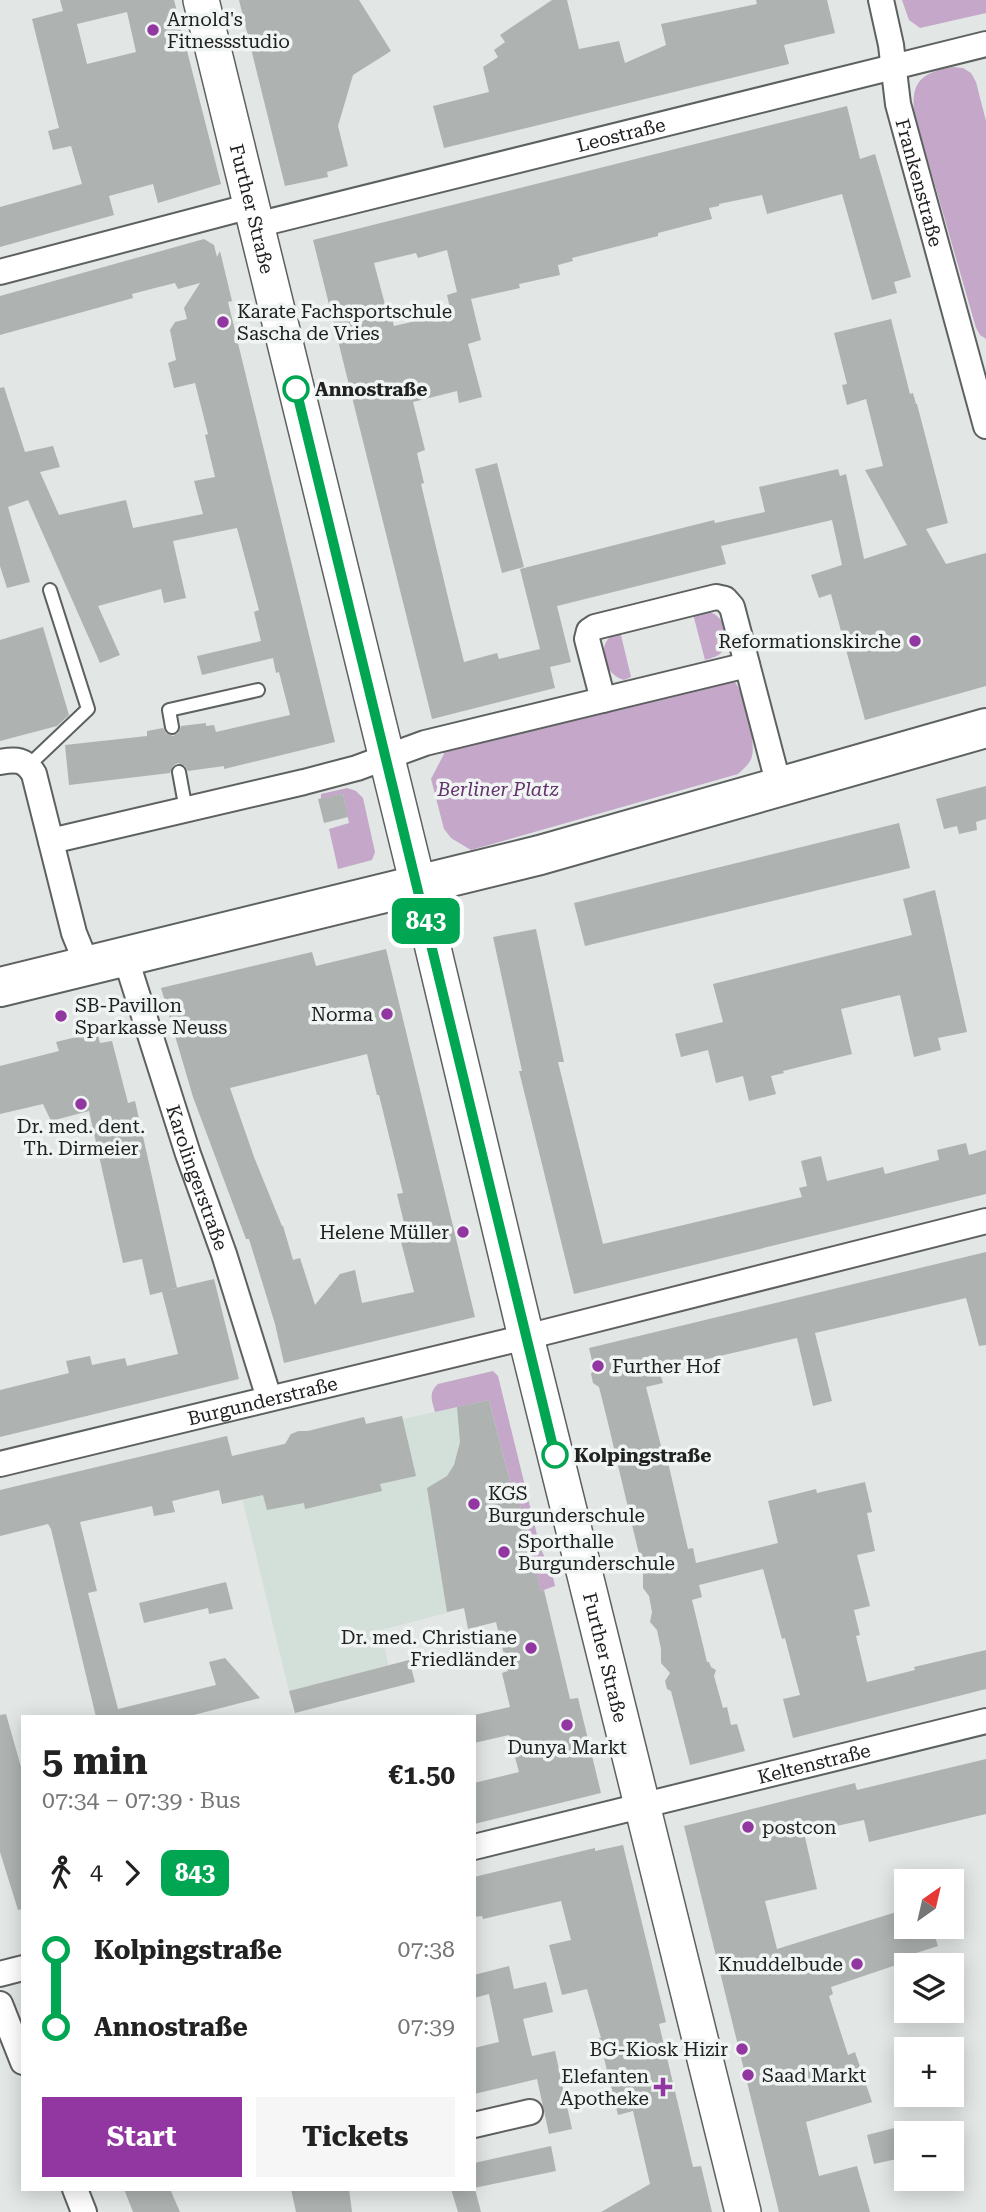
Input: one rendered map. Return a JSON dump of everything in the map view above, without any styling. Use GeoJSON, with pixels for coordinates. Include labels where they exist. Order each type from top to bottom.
{"type":"FeatureCollection","features":[{"type":"Feature","properties":{"kind":"main road","name":"Further Straße"},"geometry":{"type":"LineString","coordinates":[[201,0],[526,1337],[743,2212]]}},
{"type":"Feature","properties":{"kind":"main road"},"geometry":{"type":"LineString","coordinates":[[0,987],[540,855],[986,728]]}},
{"type":"Feature","properties":{"kind":"street","name":"Frankenstraße"},"geometry":{"type":"LineString","coordinates":[[881,0],[887,23],[898,104],[977,362],[986,426]]}},
{"type":"Feature","properties":{"kind":"street","name":"Leostraße"},"geometry":{"type":"LineString","coordinates":[[254,215],[986,44]]}},
{"type":"Feature","properties":{"kind":"street"},"geometry":{"type":"LineString","coordinates":[[0,272],[254,215]]}},
{"type":"Feature","properties":{"kind":"street"},"geometry":{"type":"LineString","coordinates":[[603,701],[587,639],[589,631],[595,626],[716,597],[725,599],[732,607],[779,786]]}},
{"type":"Feature","properties":{"kind":"street"},"geometry":{"type":"LineString","coordinates":[[51,841],[344,772],[425,743],[747,665]]}},
{"type":"Feature","properties":{"kind":"street"},"geometry":{"type":"LineString","coordinates":[[0,762],[21,760],[29,765],[34,774],[74,933],[87,965]]}},
{"type":"Feature","properties":{"kind":"street","name":"Karolingerstraße"},"geometry":{"type":"LineString","coordinates":[[125,956],[269,1398]]}},
{"type":"Feature","properties":{"kind":"street"},"geometry":{"type":"LineString","coordinates":[[526,1337],[986,1221]]}},
{"type":"Feature","properties":{"kind":"street","name":"Burgunderstraße"},"geometry":{"type":"LineString","coordinates":[[0,1464],[526,1337]]}},
{"type":"Feature","properties":{"kind":"street","name":"Keltenstraße"},"geometry":{"type":"LineString","coordinates":[[476,1847],[986,1721]]}},
{"type":"Feature","properties":{"kind":"street"},"geometry":{"type":"LineString","coordinates":[[0,1974],[21,1969]]}},
{"type":"Feature","properties":{"kind":"street"},"geometry":{"type":"LineString","coordinates":[[0,2007],[21,2057]]}},
{"type":"Feature","properties":{"kind":"street"},"geometry":{"type":"LineString","coordinates":[[476,2125],[530,2112]]}},
{"type":"Feature","properties":{"kind":"street"},"geometry":{"type":"LineString","coordinates":[[76,2191],[84,2212]]}},
{"type":"Feature","properties":{"kind":"lane"},"geometry":{"type":"LineString","coordinates":[[29,765],[88,709],[50,590]]}},
{"type":"Feature","properties":{"kind":"lane"},"geometry":{"type":"LineString","coordinates":[[172,727],[169,710],[258,690]]}},
{"type":"Feature","properties":{"kind":"lane"},"geometry":{"type":"LineString","coordinates":[[179,772],[186,810]]}},
{"type":"Feature","properties":{"kind":"shaded area","name":"KGS Burgunderschule"},"geometry":{"type":"Polygon","coordinates":[[[489,1400],[514,1501],[519,1501],[541,1591],[381,1630],[388,1665],[289,1691],[232,1456],[287,1443],[290,1435],[296,1431],[307,1431],[364,1417],[366,1424],[402,1416],[403,1419],[489,1400]]]}},
{"type":"Feature","properties":{"kind":"green space"},"geometry":{"type":"Polygon","coordinates":[[[902,0],[986,0],[986,13],[920,28],[909,20],[902,0]]]}},
{"type":"Feature","properties":{"kind":"green space"},"geometry":{"type":"Polygon","coordinates":[[[952,67],[963,68],[971,73],[986,121],[986,339],[976,328],[914,112],[915,92],[921,80],[933,72],[952,67]]]}},
{"type":"Feature","properties":{"kind":"green space"},"geometry":{"type":"Polygon","coordinates":[[[706,611],[722,622],[726,628],[727,641],[721,653],[705,660],[693,614],[706,611]]]}},
{"type":"Feature","properties":{"kind":"green space"},"geometry":{"type":"Polygon","coordinates":[[[620,631],[631,677],[624,680],[610,671],[604,656],[607,641],[620,631]]]}},
{"type":"Feature","properties":{"kind":"green space","name":"Berliner Platz"},"geometry":{"type":"Polygon","coordinates":[[[728,680],[734,681],[742,695],[753,749],[747,766],[738,774],[471,850],[451,838],[444,829],[431,779],[444,754],[443,749],[728,680]]]}},
{"type":"Feature","properties":{"kind":"green space"},"geometry":{"type":"Polygon","coordinates":[[[347,788],[356,791],[363,798],[375,852],[372,860],[338,869],[329,829],[349,823],[343,794],[321,799],[321,794],[347,788]]]}},
{"type":"Feature","properties":{"kind":"green space"},"geometry":{"type":"Polygon","coordinates":[[[493,1371],[498,1376],[540,1547],[555,1586],[541,1591],[519,1501],[515,1501],[489,1400],[435,1412],[432,1401],[433,1391],[438,1384],[493,1371]]]}},
{"type":"Feature","properties":{"kind":"building"},"geometry":{"type":"Polygon","coordinates":[[[60,0],[174,0],[221,184],[158,203],[153,184],[109,196],[114,215],[0,247],[0,207],[82,184],[71,146],[53,150],[48,131],[59,128],[32,19],[63,11],[60,0]],[[127,12],[77,24],[87,64],[136,52],[127,12]]]}},
{"type":"Feature","properties":{"kind":"building"},"geometry":{"type":"Polygon","coordinates":[[[239,0],[359,0],[391,51],[353,75],[338,126],[348,166],[327,172],[328,177],[285,186],[239,0]]]}},
{"type":"Feature","properties":{"kind":"building"},"geometry":{"type":"Polygon","coordinates":[[[552,0],[567,0],[579,49],[619,41],[625,63],[666,45],[661,24],[757,4],[756,0],[827,0],[835,33],[784,45],[789,64],[444,148],[433,106],[489,92],[483,67],[498,57],[494,50],[505,42],[500,35],[552,0]]]}},
{"type":"Feature","properties":{"kind":"building"},"geometry":{"type":"Polygon","coordinates":[[[847,106],[860,159],[875,154],[911,277],[894,282],[897,293],[872,300],[842,194],[767,214],[762,195],[709,208],[712,219],[572,258],[573,261],[558,265],[560,275],[519,284],[520,288],[471,299],[481,340],[468,344],[482,397],[459,403],[457,391],[413,402],[425,450],[417,453],[424,483],[421,484],[451,610],[464,662],[497,653],[499,659],[540,649],[520,569],[714,520],[715,523],[765,512],[759,487],[838,469],[840,476],[846,474],[864,559],[907,545],[865,470],[883,466],[866,399],[847,405],[842,385],[847,384],[834,333],[891,319],[910,394],[913,393],[917,404],[948,523],[926,529],[946,564],[986,553],[986,686],[865,720],[831,594],[819,598],[811,575],[842,565],[832,520],[721,546],[726,564],[557,606],[571,662],[550,667],[555,688],[432,719],[313,240],[847,106]],[[447,250],[418,258],[416,253],[374,263],[387,312],[390,311],[394,326],[451,313],[447,295],[457,292],[447,250]]]}},
{"type":"Feature","properties":{"kind":"building"},"geometry":{"type":"Polygon","coordinates":[[[204,239],[214,245],[217,257],[220,251],[232,301],[228,302],[335,742],[224,769],[224,766],[188,771],[178,763],[170,773],[69,785],[65,745],[147,736],[147,731],[163,728],[173,736],[181,726],[206,723],[206,726],[214,725],[216,732],[290,715],[273,658],[202,675],[197,656],[261,641],[254,612],[259,610],[237,528],[173,541],[186,598],[164,603],[161,589],[98,606],[120,655],[100,663],[28,500],[8,507],[30,582],[7,588],[0,566],[0,388],[4,387],[25,452],[53,446],[60,467],[40,472],[59,515],[126,500],[133,528],[203,514],[194,481],[215,477],[205,435],[208,434],[195,383],[174,388],[168,363],[176,360],[170,330],[175,322],[187,319],[184,308],[200,283],[178,289],[175,283],[155,288],[132,294],[133,298],[0,335],[0,296],[204,239]]]}},
{"type":"Feature","properties":{"kind":"building"},"geometry":{"type":"Polygon","coordinates":[[[497,463],[524,567],[502,573],[475,469],[497,463]]]}},
{"type":"Feature","properties":{"kind":"building"},"geometry":{"type":"Polygon","coordinates":[[[43,627],[69,715],[57,726],[0,741],[0,640],[43,627]]]}},
{"type":"Feature","properties":{"kind":"building"},"geometry":{"type":"Polygon","coordinates":[[[986,786],[986,819],[976,822],[977,830],[959,834],[957,826],[944,829],[936,799],[986,786]]]}},
{"type":"Feature","properties":{"kind":"building"},"geometry":{"type":"Polygon","coordinates":[[[343,794],[348,817],[324,823],[318,799],[343,794]]]}},
{"type":"Feature","properties":{"kind":"building"},"geometry":{"type":"Polygon","coordinates":[[[899,823],[910,868],[585,946],[574,903],[899,823]]]}},
{"type":"Feature","properties":{"kind":"building"},"geometry":{"type":"Polygon","coordinates":[[[935,890],[967,1032],[938,1038],[941,1050],[914,1057],[900,995],[841,1009],[852,1054],[771,1076],[776,1094],[749,1101],[743,1076],[716,1083],[708,1050],[681,1057],[675,1034],[723,1022],[713,984],[912,935],[903,899],[935,890]]]}},
{"type":"Feature","properties":{"kind":"building"},"geometry":{"type":"Polygon","coordinates":[[[536,929],[564,1062],[558,1062],[603,1244],[802,1197],[799,1188],[807,1186],[801,1161],[821,1156],[827,1181],[883,1167],[885,1174],[939,1160],[937,1150],[966,1143],[969,1155],[986,1150],[986,1194],[574,1294],[519,1071],[522,1071],[493,937],[536,929]]]}},
{"type":"Feature","properties":{"kind":"building"},"geometry":{"type":"Polygon","coordinates":[[[386,949],[475,1317],[284,1363],[249,1239],[246,1239],[193,1097],[161,988],[312,952],[316,966],[386,949]],[[367,1054],[230,1088],[254,1157],[283,1226],[293,1260],[300,1258],[315,1305],[340,1274],[355,1270],[362,1303],[414,1292],[398,1230],[405,1227],[397,1194],[403,1193],[367,1054]]]}},
{"type":"Feature","properties":{"kind":"building"},"geometry":{"type":"Polygon","coordinates":[[[97,1032],[100,1043],[112,1041],[128,1103],[135,1101],[177,1288],[214,1279],[239,1379],[0,1437],[0,1390],[69,1373],[66,1361],[90,1356],[92,1365],[125,1358],[127,1366],[178,1354],[162,1292],[150,1295],[142,1259],[123,1263],[89,1111],[51,1121],[43,1104],[0,1114],[0,1066],[59,1051],[56,1042],[97,1032]]]}},
{"type":"Feature","properties":{"kind":"building"},"geometry":{"type":"Polygon","coordinates":[[[986,1252],[986,1345],[979,1346],[966,1298],[815,1333],[832,1401],[813,1406],[797,1338],[659,1370],[663,1383],[646,1387],[662,1450],[665,1449],[688,1549],[693,1548],[696,1563],[778,1543],[768,1501],[816,1489],[817,1493],[865,1482],[872,1512],[867,1513],[875,1551],[857,1555],[870,1606],[854,1610],[860,1635],[856,1636],[867,1682],[915,1670],[914,1667],[986,1650],[986,1689],[793,1738],[783,1699],[800,1695],[763,1569],[699,1585],[702,1597],[692,1600],[707,1662],[716,1670],[714,1676],[723,1708],[727,1707],[731,1725],[737,1724],[745,1751],[690,1765],[671,1691],[667,1689],[665,1681],[670,1673],[661,1663],[657,1630],[650,1622],[652,1612],[649,1596],[643,1588],[643,1571],[599,1387],[593,1383],[591,1374],[594,1369],[589,1348],[986,1252]]]}},
{"type":"Feature","properties":{"kind":"building"},"geometry":{"type":"Polygon","coordinates":[[[489,1400],[515,1501],[519,1501],[541,1591],[544,1590],[570,1699],[578,1698],[601,1793],[476,1824],[476,1783],[519,1772],[509,1735],[476,1743],[474,1715],[510,1707],[502,1673],[508,1671],[496,1622],[468,1629],[464,1608],[447,1612],[427,1488],[447,1476],[454,1465],[460,1442],[457,1407],[489,1400]]]}},
{"type":"Feature","properties":{"kind":"building"},"geometry":{"type":"Polygon","coordinates":[[[402,1416],[416,1476],[380,1484],[382,1491],[305,1509],[304,1503],[267,1510],[263,1495],[222,1504],[219,1490],[172,1501],[175,1512],[154,1516],[152,1506],[80,1522],[97,1591],[88,1593],[118,1709],[216,1685],[209,1662],[225,1658],[260,1698],[194,1715],[96,1715],[51,1529],[48,1524],[0,1536],[0,1490],[227,1436],[232,1456],[285,1444],[291,1434],[299,1431],[364,1417],[366,1424],[402,1416]]]}},
{"type":"Feature","properties":{"kind":"building"},"geometry":{"type":"Polygon","coordinates":[[[226,1582],[233,1609],[209,1614],[208,1608],[144,1623],[139,1603],[226,1582]]]}},
{"type":"Feature","properties":{"kind":"building"},"geometry":{"type":"Polygon","coordinates":[[[409,1660],[415,1682],[295,1713],[289,1691],[409,1660]]]}},
{"type":"Feature","properties":{"kind":"building"},"geometry":{"type":"Polygon","coordinates":[[[6,1714],[21,1767],[21,1909],[18,1910],[0,1852],[0,1715],[6,1714]]]}},
{"type":"Feature","properties":{"kind":"building"},"geometry":{"type":"Polygon","coordinates":[[[986,1759],[986,1814],[869,1842],[864,1820],[804,1833],[817,1889],[765,1901],[777,1949],[894,1913],[894,1939],[936,1939],[938,1946],[916,1953],[894,1953],[894,1966],[831,1987],[833,1994],[829,1996],[848,2055],[855,2052],[872,2102],[806,2122],[819,2176],[857,2166],[870,2212],[779,2212],[684,1826],[855,1783],[857,1790],[986,1759]]]}},
{"type":"Feature","properties":{"kind":"building"},"geometry":{"type":"Polygon","coordinates":[[[623,1845],[666,2022],[659,2024],[693,2167],[701,2166],[712,2212],[601,2212],[650,2184],[633,2111],[618,2115],[587,1989],[562,1995],[549,1945],[571,1940],[561,1901],[483,1919],[482,1916],[476,1917],[476,1877],[595,1848],[595,1851],[623,1845]]]}},
{"type":"Feature","properties":{"kind":"building"},"geometry":{"type":"Polygon","coordinates":[[[509,1966],[514,1989],[546,1982],[553,2012],[523,2019],[532,2056],[555,2051],[572,2129],[549,2134],[537,2079],[476,2094],[476,2048],[499,2042],[489,1994],[476,1997],[476,1974],[509,1966]]]}},
{"type":"Feature","properties":{"kind":"building"},"geometry":{"type":"Polygon","coordinates":[[[894,2128],[894,2160],[874,2164],[867,2135],[894,2128]]]}},
{"type":"Feature","properties":{"kind":"building"},"geometry":{"type":"Polygon","coordinates":[[[551,2146],[556,2171],[476,2188],[476,2163],[551,2146]]]}},
{"type":"Feature","properties":{"kind":"building"},"geometry":{"type":"Polygon","coordinates":[[[125,2191],[171,2191],[180,2212],[133,2212],[125,2191]]]}},
{"type":"Feature","properties":{"kind":"building"},"geometry":{"type":"Polygon","coordinates":[[[291,2191],[349,2191],[352,2212],[296,2212],[291,2191]]]}},
{"type":"Feature","properties":{"kind":"building"},"geometry":{"type":"Polygon","coordinates":[[[452,2191],[476,2191],[481,2212],[458,2212],[452,2191]]]}},
{"type":"Feature","properties":{"kind":"bus line","name":"843"},"geometry":{"type":"LineString","coordinates":[[296,389],[555,1455]]}},
{"type":"Feature","properties":{"kind":"place","name":"Arnold's Fitnessstudio"},"geometry":{"type":"Point","coordinates":[153,30]}},
{"type":"Feature","properties":{"kind":"place","name":"Karate Fachsportschule Sascha de Vries"},"geometry":{"type":"Point","coordinates":[223,322]}},
{"type":"Feature","properties":{"kind":"place","name":"Annostraße"},"geometry":{"type":"Point","coordinates":[296,389]}},
{"type":"Feature","properties":{"kind":"place","name":"Reformationskirche"},"geometry":{"type":"Point","coordinates":[915,641]}},
{"type":"Feature","properties":{"kind":"place","name":"Norma"},"geometry":{"type":"Point","coordinates":[387,1014]}},
{"type":"Feature","properties":{"kind":"place","name":"SB-Pavillon Sparkasse Neuss"},"geometry":{"type":"Point","coordinates":[61,1016]}},
{"type":"Feature","properties":{"kind":"place","name":"Dr. med. dent. Th. Dirmeier"},"geometry":{"type":"Point","coordinates":[81,1104]}},
{"type":"Feature","properties":{"kind":"place","name":"Helene Müller"},"geometry":{"type":"Point","coordinates":[463,1232]}},
{"type":"Feature","properties":{"kind":"place","name":"Further Hof"},"geometry":{"type":"Point","coordinates":[598,1366]}},
{"type":"Feature","properties":{"kind":"place","name":"Kolpingstraße"},"geometry":{"type":"Point","coordinates":[555,1455]}},
{"type":"Feature","properties":{"kind":"place","name":"KGS Burgunderschule"},"geometry":{"type":"Point","coordinates":[474,1504]}},
{"type":"Feature","properties":{"kind":"place","name":"Sporthalle Burgunderschule"},"geometry":{"type":"Point","coordinates":[504,1552]}},
{"type":"Feature","properties":{"kind":"place","name":"Dr. med. Christiane Friedländer"},"geometry":{"type":"Point","coordinates":[531,1648]}},
{"type":"Feature","properties":{"kind":"place","name":"Dunya Markt"},"geometry":{"type":"Point","coordinates":[567,1725]}},
{"type":"Feature","properties":{"kind":"place","name":"postcon"},"geometry":{"type":"Point","coordinates":[748,1827]}},
{"type":"Feature","properties":{"kind":"place","name":"Knuddelbude"},"geometry":{"type":"Point","coordinates":[857,1964]}},
{"type":"Feature","properties":{"kind":"place","name":"BG-Kiosk Hizir"},"geometry":{"type":"Point","coordinates":[742,2049]}},
{"type":"Feature","properties":{"kind":"place","name":"Saad Markt"},"geometry":{"type":"Point","coordinates":[748,2075]}},
{"type":"Feature","properties":{"kind":"place","name":"Elefanten Apotheke"},"geometry":{"type":"Point","coordinates":[663,2087]}}]}
